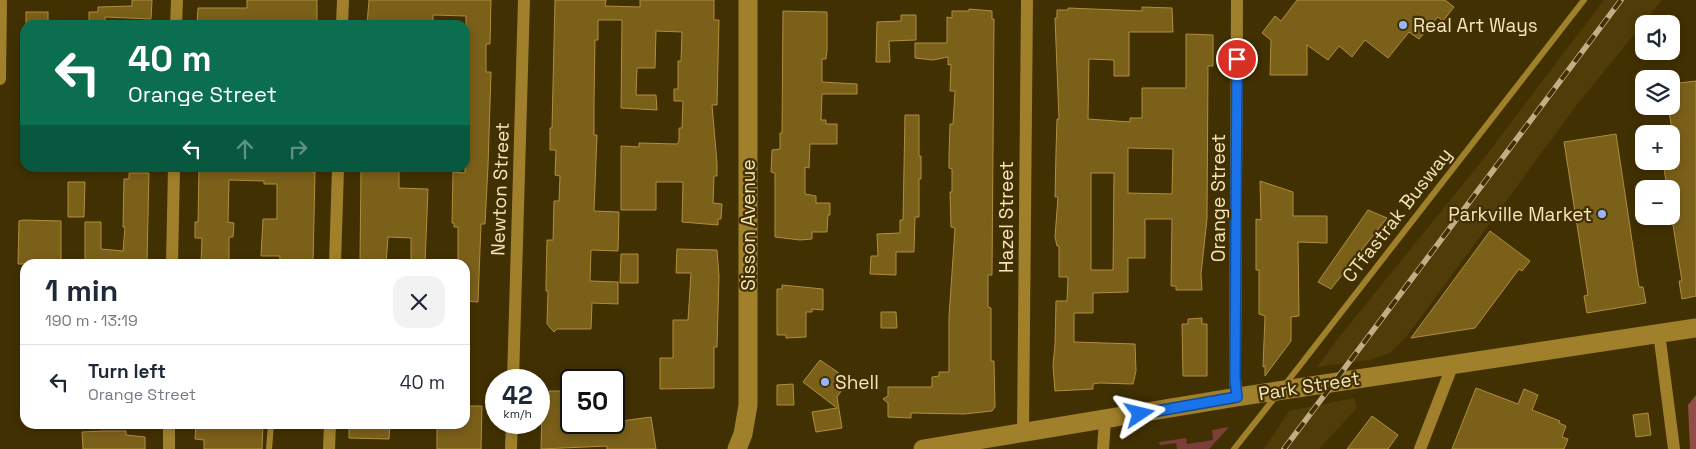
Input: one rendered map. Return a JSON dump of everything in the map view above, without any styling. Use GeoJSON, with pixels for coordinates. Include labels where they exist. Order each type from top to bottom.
{"type":"FeatureCollection","features":[{"type":"Feature","properties":{"kind":"main road","name":"Sisson Avenue"},"geometry":{"type":"LineString","coordinates":[[737,449],[743,434],[748,405],[748,0]]}},
{"type":"Feature","properties":{"kind":"main road","name":"Park Street"},"geometry":{"type":"LineString","coordinates":[[923,449],[1023,434],[1237,397],[1696,328]]}},
{"type":"Feature","properties":{"kind":"street"},"geometry":{"type":"LineString","coordinates":[[0,79],[1,0]]}},
{"type":"Feature","properties":{"kind":"street"},"geometry":{"type":"LineString","coordinates":[[176,20],[177,0]]}},
{"type":"Feature","properties":{"kind":"street"},"geometry":{"type":"LineString","coordinates":[[342,20],[343,0]]}},
{"type":"Feature","properties":{"kind":"street","name":"Newton Street"},"geometry":{"type":"LineString","coordinates":[[513,369],[524,0]]}},
{"type":"Feature","properties":{"kind":"street","name":"Hazel Street"},"geometry":{"type":"LineString","coordinates":[[1023,434],[1027,0]]}},
{"type":"Feature","properties":{"kind":"street","name":"Orange Street"},"geometry":{"type":"LineString","coordinates":[[1237,0],[1235,379],[1237,397]]}},
{"type":"Feature","properties":{"kind":"street"},"geometry":{"type":"LineString","coordinates":[[172,259],[174,172]]}},
{"type":"Feature","properties":{"kind":"street"},"geometry":{"type":"LineString","coordinates":[[335,259],[338,172]]}},
{"type":"Feature","properties":{"kind":"street"},"geometry":{"type":"LineString","coordinates":[[1659,333],[1674,449]]}},
{"type":"Feature","properties":{"kind":"street"},"geometry":{"type":"LineString","coordinates":[[1420,449],[1453,364]]}},
{"type":"Feature","properties":{"kind":"street"},"geometry":{"type":"LineString","coordinates":[[1103,449],[1105,420]]}},
{"type":"Feature","properties":{"kind":"street"},"geometry":{"type":"LineString","coordinates":[[169,429],[169,449]]}},
{"type":"Feature","properties":{"kind":"street"},"geometry":{"type":"LineString","coordinates":[[330,429],[330,449]]}},
{"type":"Feature","properties":{"kind":"street"},"geometry":{"type":"LineString","coordinates":[[511,449],[512,434]]}},
{"type":"Feature","properties":{"kind":"lane","name":"CTfastrak Busway"},"geometry":{"type":"LineString","coordinates":[[1234,449],[1584,0]]}},
{"type":"Feature","properties":{"kind":"lane"},"geometry":{"type":"LineString","coordinates":[[270,449],[271,429]]}},
{"type":"Feature","properties":{"kind":"shaded area"},"geometry":{"type":"Polygon","coordinates":[[[1604,0],[1662,0],[1650,15],[1635,15],[1635,33],[1576,106],[1407,336],[1390,353],[1370,360],[1317,367],[1340,336],[1481,162],[1604,0]]]}},
{"type":"Feature","properties":{"kind":"shaded area"},"geometry":{"type":"Polygon","coordinates":[[[1696,395],[1696,449],[1690,449],[1688,405],[1696,395]]]}},
{"type":"Feature","properties":{"kind":"shaded area"},"geometry":{"type":"Polygon","coordinates":[[[1354,398],[1357,408],[1319,449],[1264,449],[1289,411],[1354,398]]]}},
{"type":"Feature","properties":{"kind":"shaded area"},"geometry":{"type":"Polygon","coordinates":[[[1229,427],[1209,449],[1177,449],[1176,443],[1160,445],[1159,442],[1186,438],[1187,444],[1213,440],[1212,430],[1229,427]]]}},
{"type":"Feature","properties":{"kind":"building"},"geometry":{"type":"Polygon","coordinates":[[[132,0],[152,0],[151,19],[105,17],[105,20],[89,20],[89,12],[98,12],[98,7],[132,6],[132,0]]]}},
{"type":"Feature","properties":{"kind":"building"},"geometry":{"type":"Polygon","coordinates":[[[247,0],[317,0],[317,20],[197,20],[198,8],[247,8],[247,0]]]}},
{"type":"Feature","properties":{"kind":"building"},"geometry":{"type":"Polygon","coordinates":[[[369,0],[491,0],[490,44],[486,44],[486,72],[491,72],[488,166],[485,224],[481,224],[478,302],[470,301],[470,259],[458,259],[458,227],[454,227],[454,223],[452,223],[453,172],[470,172],[470,20],[466,20],[466,16],[433,15],[433,20],[367,20],[369,0]]]}},
{"type":"Feature","properties":{"kind":"building"},"geometry":{"type":"Polygon","coordinates":[[[555,0],[606,0],[605,6],[640,7],[640,0],[714,0],[714,20],[719,20],[717,105],[712,105],[717,163],[717,176],[714,176],[713,203],[722,204],[721,219],[718,219],[718,225],[682,222],[683,182],[656,182],[656,210],[621,210],[621,146],[639,147],[639,143],[677,144],[679,141],[679,128],[682,128],[683,101],[674,101],[674,89],[678,89],[678,61],[681,61],[682,32],[656,31],[655,68],[637,68],[636,95],[656,95],[657,110],[621,108],[622,20],[598,20],[598,40],[595,40],[594,135],[597,135],[594,211],[619,212],[618,251],[591,250],[590,281],[618,282],[618,304],[592,303],[591,329],[557,329],[554,332],[547,324],[548,291],[546,291],[546,283],[547,240],[553,240],[554,201],[559,201],[560,176],[555,175],[556,150],[550,150],[555,0]]]}},
{"type":"Feature","properties":{"kind":"building"},"geometry":{"type":"Polygon","coordinates":[[[1297,0],[1445,0],[1454,7],[1443,21],[1438,17],[1419,39],[1409,32],[1388,58],[1365,40],[1352,57],[1339,46],[1328,60],[1307,45],[1307,75],[1270,75],[1271,40],[1262,33],[1275,16],[1281,21],[1297,0]]]}},
{"type":"Feature","properties":{"kind":"building"},"geometry":{"type":"Polygon","coordinates":[[[1142,7],[1172,8],[1173,32],[1129,32],[1129,76],[1114,76],[1114,60],[1089,59],[1088,119],[1130,122],[1130,118],[1142,118],[1142,88],[1186,88],[1186,34],[1213,35],[1213,66],[1208,66],[1207,219],[1201,274],[1202,290],[1176,290],[1176,286],[1171,286],[1172,219],[1145,219],[1145,258],[1128,258],[1128,292],[1093,293],[1093,313],[1074,313],[1074,342],[1135,344],[1136,371],[1133,384],[1099,383],[1093,384],[1093,389],[1055,391],[1053,366],[1056,301],[1067,301],[1068,277],[1059,277],[1059,246],[1057,246],[1055,237],[1058,197],[1055,197],[1057,119],[1059,119],[1055,18],[1057,18],[1057,10],[1068,10],[1068,8],[1142,11],[1142,7]],[[1128,148],[1128,193],[1172,194],[1173,149],[1128,148]],[[1091,173],[1091,270],[1113,270],[1114,173],[1091,173]]]}},
{"type":"Feature","properties":{"kind":"building"},"geometry":{"type":"Polygon","coordinates":[[[969,9],[992,11],[992,19],[994,19],[992,275],[988,275],[988,307],[991,308],[991,361],[994,361],[995,407],[992,411],[964,414],[911,413],[911,418],[888,417],[888,403],[883,399],[888,396],[888,387],[932,387],[932,377],[939,376],[939,372],[949,372],[949,317],[955,228],[951,227],[950,192],[952,192],[952,169],[949,168],[949,154],[950,124],[953,124],[955,91],[950,91],[951,64],[948,65],[948,57],[933,60],[915,58],[915,43],[947,43],[947,17],[952,18],[952,11],[969,11],[969,9]]]}},
{"type":"Feature","properties":{"kind":"building"},"geometry":{"type":"Polygon","coordinates":[[[783,11],[827,12],[827,50],[826,59],[822,59],[822,82],[857,84],[857,94],[822,94],[821,120],[826,120],[826,124],[837,124],[837,144],[810,144],[809,168],[805,167],[805,194],[816,196],[816,203],[830,203],[827,232],[812,232],[812,239],[800,240],[775,237],[775,173],[771,172],[772,150],[780,149],[780,133],[782,133],[783,11]]]}},
{"type":"Feature","properties":{"kind":"building"},"geometry":{"type":"Polygon","coordinates":[[[26,12],[48,12],[48,20],[26,20],[26,12]]]}},
{"type":"Feature","properties":{"kind":"building"},"geometry":{"type":"Polygon","coordinates":[[[901,15],[916,15],[916,40],[889,41],[890,62],[876,62],[877,22],[901,21],[901,15]]]}},
{"type":"Feature","properties":{"kind":"building"},"geometry":{"type":"Polygon","coordinates":[[[1696,81],[1696,296],[1682,299],[1679,281],[1682,281],[1673,225],[1680,225],[1680,180],[1666,180],[1664,170],[1680,170],[1680,125],[1671,125],[1670,115],[1680,115],[1680,83],[1696,81]]]}},
{"type":"Feature","properties":{"kind":"building"},"geometry":{"type":"Polygon","coordinates":[[[905,115],[919,115],[921,179],[919,179],[919,217],[915,217],[914,252],[896,252],[896,275],[870,274],[871,256],[878,256],[877,234],[900,233],[900,220],[903,220],[905,115]]]}},
{"type":"Feature","properties":{"kind":"building","name":"Parkville Market"},"geometry":{"type":"Polygon","coordinates":[[[1616,134],[1639,287],[1643,287],[1646,303],[1587,313],[1584,296],[1588,295],[1564,142],[1616,134]]]}},
{"type":"Feature","properties":{"kind":"building"},"geometry":{"type":"Polygon","coordinates":[[[199,172],[315,172],[313,259],[280,259],[280,256],[261,256],[263,219],[277,219],[277,184],[264,184],[264,181],[229,180],[228,222],[234,223],[233,237],[229,237],[229,259],[201,259],[202,238],[195,238],[195,222],[198,222],[199,172]]]}},
{"type":"Feature","properties":{"kind":"building"},"geometry":{"type":"Polygon","coordinates":[[[361,172],[399,172],[399,188],[428,189],[425,259],[411,259],[411,238],[388,237],[386,259],[360,259],[361,172]]]}},
{"type":"Feature","properties":{"kind":"building"},"geometry":{"type":"Polygon","coordinates":[[[129,173],[149,173],[147,259],[85,259],[85,222],[101,222],[101,249],[123,251],[125,227],[123,227],[124,179],[129,179],[129,173]]]}},
{"type":"Feature","properties":{"kind":"building"},"geometry":{"type":"Polygon","coordinates":[[[1260,181],[1293,192],[1293,216],[1327,216],[1327,243],[1298,242],[1299,316],[1291,317],[1291,341],[1265,376],[1265,366],[1263,367],[1265,316],[1259,314],[1259,270],[1256,270],[1256,219],[1261,220],[1260,181]]]}},
{"type":"Feature","properties":{"kind":"building"},"geometry":{"type":"Polygon","coordinates":[[[68,182],[85,182],[84,217],[68,217],[68,182]]]}},
{"type":"Feature","properties":{"kind":"building"},"geometry":{"type":"Polygon","coordinates":[[[1368,210],[1387,218],[1331,289],[1318,282],[1368,210]]]}},
{"type":"Feature","properties":{"kind":"building"},"geometry":{"type":"Polygon","coordinates":[[[19,221],[61,221],[61,259],[20,259],[20,264],[18,264],[19,221]]]}},
{"type":"Feature","properties":{"kind":"building"},"geometry":{"type":"Polygon","coordinates":[[[1490,231],[1530,261],[1522,271],[1519,269],[1475,328],[1411,338],[1490,231]]]}},
{"type":"Feature","properties":{"kind":"building"},"geometry":{"type":"Polygon","coordinates":[[[677,249],[717,250],[719,276],[717,347],[714,347],[714,388],[660,389],[660,358],[673,358],[673,320],[688,320],[691,273],[676,273],[677,249]]]}},
{"type":"Feature","properties":{"kind":"building"},"geometry":{"type":"Polygon","coordinates":[[[621,254],[638,254],[638,283],[620,283],[621,254]]]}},
{"type":"Feature","properties":{"kind":"building"},"geometry":{"type":"Polygon","coordinates":[[[782,285],[823,289],[823,310],[812,309],[812,312],[806,312],[806,337],[786,338],[786,335],[777,335],[777,289],[782,289],[782,285]]]}},
{"type":"Feature","properties":{"kind":"building"},"geometry":{"type":"Polygon","coordinates":[[[881,312],[896,312],[897,328],[881,328],[881,312]]]}},
{"type":"Feature","properties":{"kind":"building"},"geometry":{"type":"Polygon","coordinates":[[[1202,318],[1202,324],[1207,324],[1207,376],[1183,376],[1182,324],[1188,324],[1188,319],[1202,318]]]}},
{"type":"Feature","properties":{"kind":"building","name":"Shell"},"geometry":{"type":"Polygon","coordinates":[[[820,360],[849,380],[837,397],[842,428],[816,432],[812,412],[837,408],[803,382],[820,360]]]}},
{"type":"Feature","properties":{"kind":"building"},"geometry":{"type":"Polygon","coordinates":[[[793,384],[794,405],[777,405],[777,385],[793,384]]]}},
{"type":"Feature","properties":{"kind":"building"},"geometry":{"type":"Polygon","coordinates":[[[1476,388],[1518,404],[1524,389],[1538,395],[1532,410],[1560,421],[1559,423],[1566,426],[1562,437],[1568,439],[1564,449],[1452,449],[1476,388]]]}},
{"type":"Feature","properties":{"kind":"building"},"geometry":{"type":"Polygon","coordinates":[[[550,391],[560,391],[560,434],[625,434],[625,421],[651,417],[656,449],[607,449],[607,446],[541,449],[541,434],[550,434],[550,391]]]}},
{"type":"Feature","properties":{"kind":"building"},"geometry":{"type":"Polygon","coordinates":[[[470,406],[482,406],[481,449],[437,449],[437,429],[470,429],[470,406]]]}},
{"type":"Feature","properties":{"kind":"building"},"geometry":{"type":"Polygon","coordinates":[[[1648,413],[1651,435],[1636,437],[1633,415],[1648,413]]]}},
{"type":"Feature","properties":{"kind":"building"},"geometry":{"type":"Polygon","coordinates":[[[1372,416],[1398,435],[1388,449],[1347,449],[1372,416]]]}},
{"type":"Feature","properties":{"kind":"building"},"geometry":{"type":"Polygon","coordinates":[[[196,429],[263,429],[262,449],[204,449],[204,440],[195,439],[196,429]]]}},
{"type":"Feature","properties":{"kind":"building"},"geometry":{"type":"Polygon","coordinates":[[[349,429],[390,429],[389,439],[349,438],[349,429]]]}},
{"type":"Feature","properties":{"kind":"building"},"geometry":{"type":"Polygon","coordinates":[[[126,431],[126,435],[145,437],[145,449],[83,449],[82,432],[126,431]]]}},
{"type":"Feature","properties":{"kind":"railway"},"geometry":{"type":"LineString","coordinates":[[1284,449],[1621,0]]}},
{"type":"Feature","properties":{"kind":"place","name":"Real Art Ways"},"geometry":{"type":"Point","coordinates":[1403,25]}},
{"type":"Feature","properties":{"kind":"place","name":"Parkville Market"},"geometry":{"type":"Point","coordinates":[1602,214]}},
{"type":"Feature","properties":{"kind":"place","name":"Shell"},"geometry":{"type":"Point","coordinates":[825,382]}},
{"type":"Feature","properties":{"kind":"route"},"geometry":{"type":"LineString","coordinates":[[1140,414],[1237,397],[1235,379],[1237,59]]}}]}
